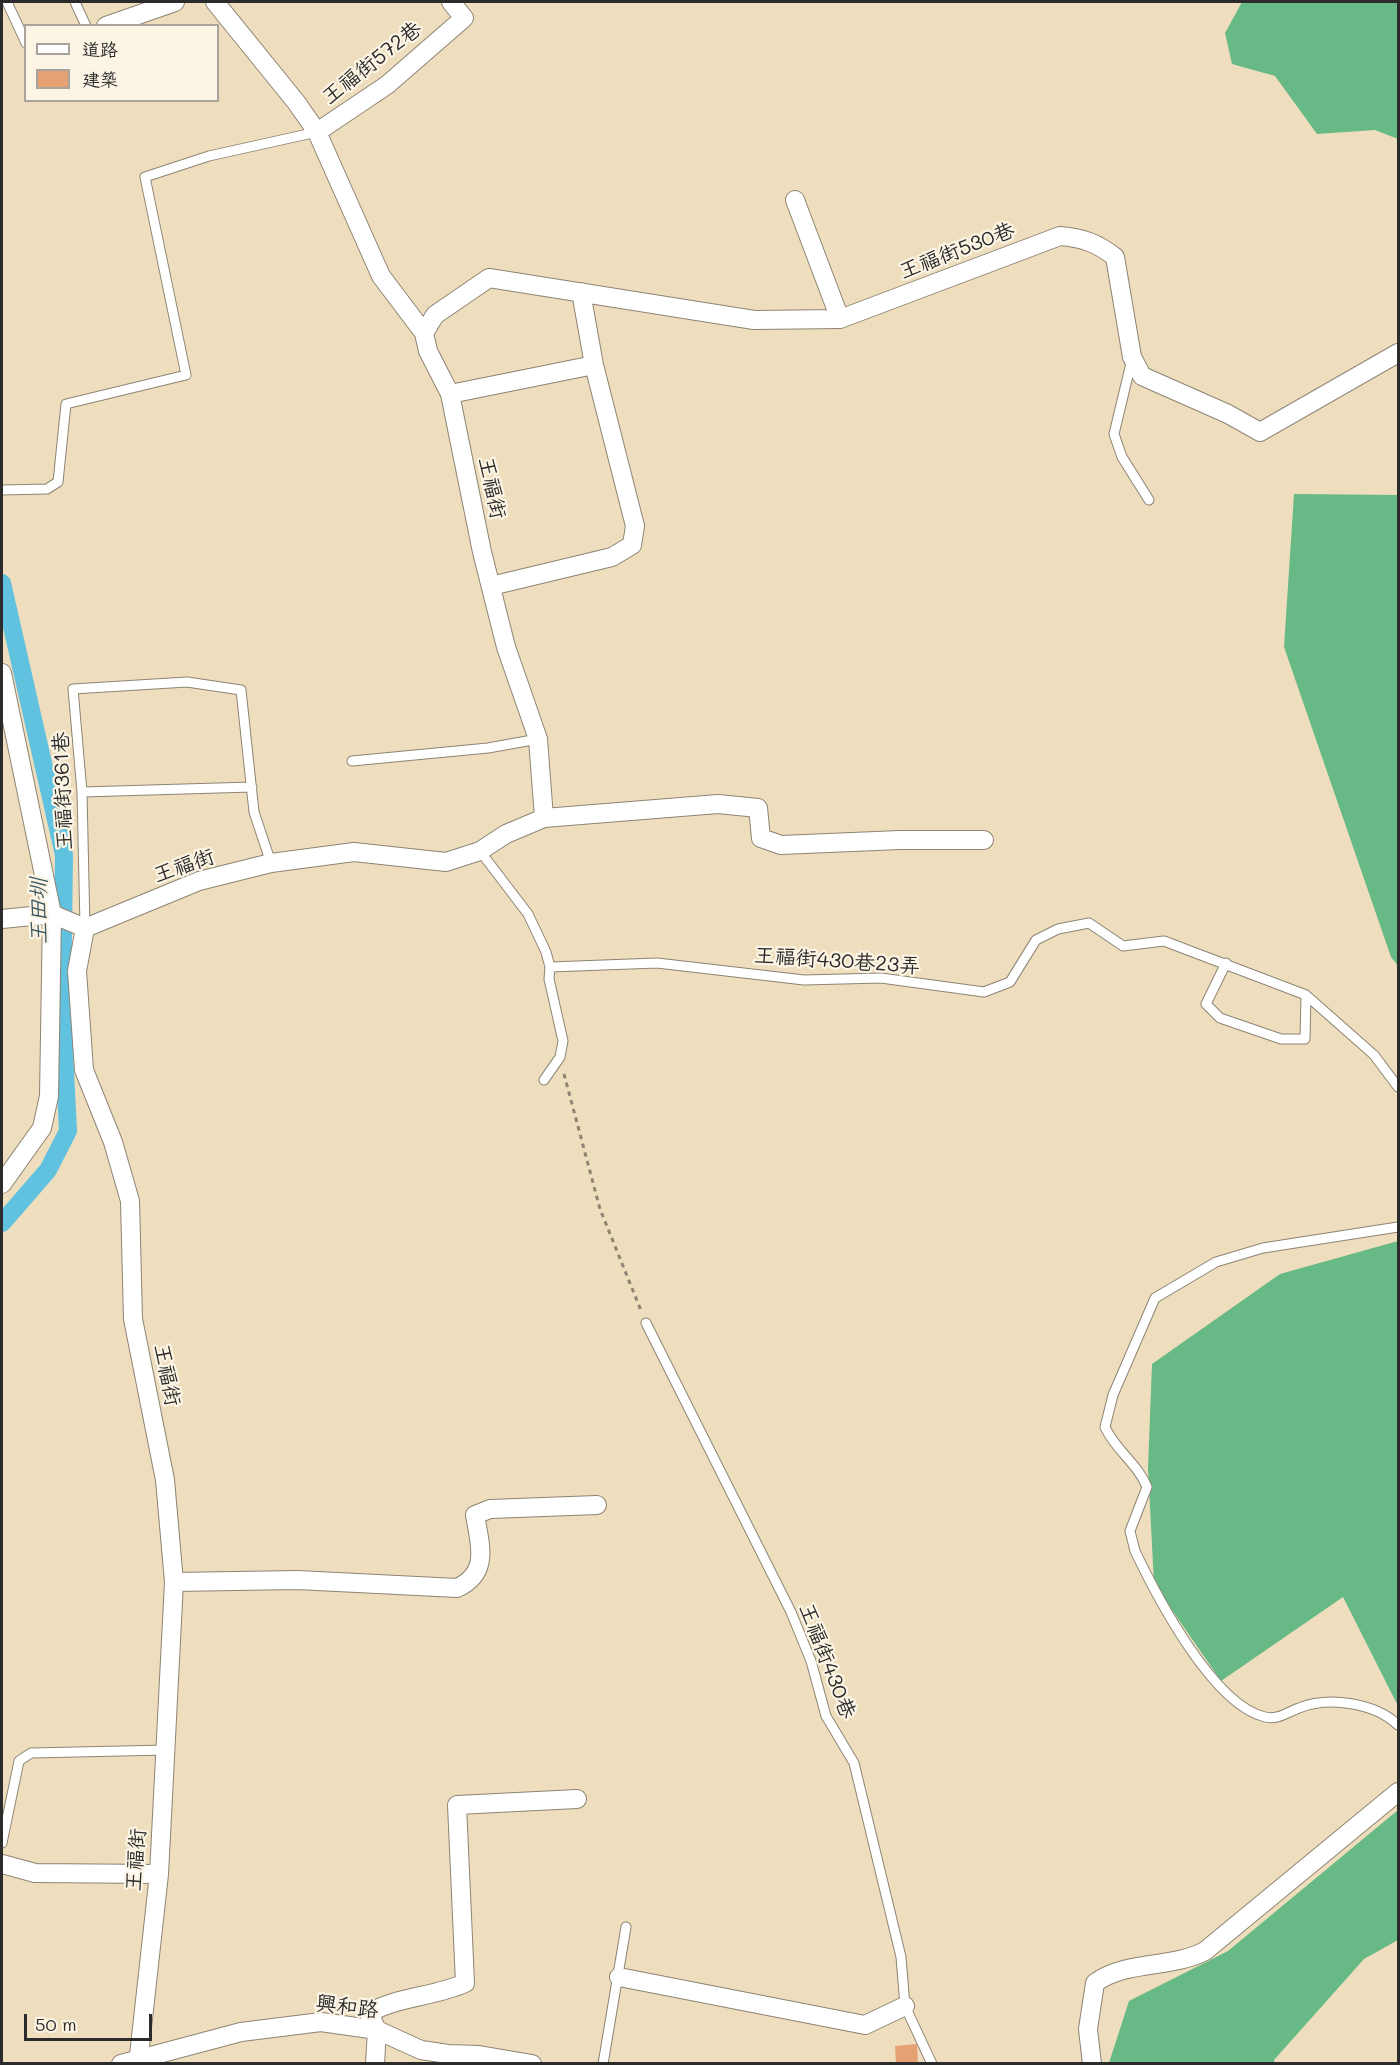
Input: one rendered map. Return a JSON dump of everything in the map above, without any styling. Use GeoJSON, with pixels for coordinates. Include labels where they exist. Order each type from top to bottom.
{"type":"FeatureCollection","features":[{"type":"Feature","properties":{"kind":"street"},"geometry":{"type":"LineString","coordinates":[[112,24],[175,2]]}},
{"type":"Feature","properties":{"kind":"street","name":"王福街"},"geometry":{"type":"LineString","coordinates":[[138,2061],[159,1874],[174,1582],[165,1480],[133,1319],[130,1201],[113,1142],[84,1070],[78,1024],[77,971],[85,928],[199,881],[271,863],[354,852],[446,862],[480,851],[506,834],[543,818],[538,739],[506,646],[450,394],[428,351],[424,333],[381,276],[317,132],[296,102],[215,2]]}},
{"type":"Feature","properties":{"kind":"street","name":"王福街572巷"},"geometry":{"type":"LineString","coordinates":[[317,132],[387,85],[464,18],[451,2]]}},
{"type":"Feature","properties":{"kind":"street"},"geometry":{"type":"LineString","coordinates":[[795,200],[840,319]]}},
{"type":"Feature","properties":{"kind":"street","name":"王福街530巷"},"geometry":{"type":"LineString","coordinates":[[424,333],[435,315],[489,278],[754,320],[840,319],[1060,236],[1082,238],[1098,244],[1115,257],[1132,357],[1142,376],[1228,414],[1260,432],[1398,353]]}},
{"type":"Feature","properties":{"kind":"street"},"geometry":{"type":"LineString","coordinates":[[491,586],[612,557],[632,545],[635,526],[594,365],[581,292]]}},
{"type":"Feature","properties":{"kind":"street"},"geometry":{"type":"LineString","coordinates":[[450,394],[594,365]]}},
{"type":"Feature","properties":{"kind":"street"},"geometry":{"type":"LineString","coordinates":[[2,673],[52,914],[49,1096],[42,1128],[2,1184]]}},
{"type":"Feature","properties":{"kind":"street"},"geometry":{"type":"LineString","coordinates":[[543,818],[718,804],[758,808],[761,838],[781,845],[984,840]]}},
{"type":"Feature","properties":{"kind":"street"},"geometry":{"type":"LineString","coordinates":[[2,919],[52,914],[85,928]]}},
{"type":"Feature","properties":{"kind":"street"},"geometry":{"type":"LineString","coordinates":[[174,1582],[297,1580],[457,1588],[471,1581],[477,1574],[481,1551],[475,1515],[490,1509],[597,1505]]}},
{"type":"Feature","properties":{"kind":"street"},"geometry":{"type":"LineString","coordinates":[[1092,2064],[1088,2029],[1095,1983],[1108,1973],[1191,1958],[1204,1951],[1398,1792]]}},
{"type":"Feature","properties":{"kind":"street"},"geometry":{"type":"LineString","coordinates":[[375,2064],[376,2030],[369,2013],[388,2002],[454,1988],[465,1983],[457,1805],[577,1799]]}},
{"type":"Feature","properties":{"kind":"street"},"geometry":{"type":"LineString","coordinates":[[2,1864],[35,1873],[159,1874]]}},
{"type":"Feature","properties":{"kind":"street"},"geometry":{"type":"LineString","coordinates":[[619,1977],[865,2025],[905,2006]]}},
{"type":"Feature","properties":{"kind":"street","name":"興和路"},"geometry":{"type":"LineString","coordinates":[[121,2064],[241,2032],[321,2022],[376,2030],[421,2050],[479,2055],[532,2064]]}},
{"type":"Feature","properties":{"kind":"lane"},"geometry":{"type":"LineString","coordinates":[[7,2],[24,39]]}},
{"type":"Feature","properties":{"kind":"lane"},"geometry":{"type":"LineString","coordinates":[[75,2],[85,24]]}},
{"type":"Feature","properties":{"kind":"lane"},"geometry":{"type":"LineString","coordinates":[[2,489],[47,489],[58,483],[66,404],[186,375],[145,177],[209,156],[317,132]]}},
{"type":"Feature","properties":{"kind":"lane"},"geometry":{"type":"LineString","coordinates":[[1132,357],[1114,434],[1122,458],[1149,500]]}},
{"type":"Feature","properties":{"kind":"lane","name":"王福街361巷"},"geometry":{"type":"LineString","coordinates":[[85,928],[82,792],[73,689],[187,682],[241,690],[252,788]]}},
{"type":"Feature","properties":{"kind":"lane"},"geometry":{"type":"LineString","coordinates":[[352,761],[488,748],[538,739]]}},
{"type":"Feature","properties":{"kind":"lane"},"geometry":{"type":"LineString","coordinates":[[82,792],[252,788],[254,812],[271,863]]}},
{"type":"Feature","properties":{"kind":"lane"},"geometry":{"type":"LineString","coordinates":[[480,851],[528,914],[550,967],[549,979],[563,1041],[560,1057],[544,1080]]}},
{"type":"Feature","properties":{"kind":"lane","name":"王福街430巷23弄"},"geometry":{"type":"LineString","coordinates":[[550,967],[657,963],[804,980],[881,978],[984,992],[1010,982],[1036,940],[1058,929],[1089,923],[1123,946],[1164,941],[1306,995],[1374,1055],[1398,1087]]}},
{"type":"Feature","properties":{"kind":"lane"},"geometry":{"type":"LineString","coordinates":[[1226,963],[1206,1004],[1220,1018],[1281,1038],[1305,1039],[1306,995]]}},
{"type":"Feature","properties":{"kind":"lane"},"geometry":{"type":"LineString","coordinates":[[1398,1227],[1263,1248],[1216,1262],[1155,1298],[1113,1395],[1105,1427],[1113,1444],[1142,1475],[1147,1487],[1130,1531],[1135,1551],[1202,1669],[1246,1707],[1265,1717],[1283,1716],[1300,1707],[1332,1702],[1389,1716],[1398,1725]]}},
{"type":"Feature","properties":{"kind":"lane","name":"王福街430巷"},"geometry":{"type":"LineString","coordinates":[[646,1323],[791,1612],[811,1661],[826,1716],[854,1763],[901,1957],[905,2006],[932,2064]]}},
{"type":"Feature","properties":{"kind":"lane"},"geometry":{"type":"LineString","coordinates":[[2,1843],[19,1761],[31,1753],[167,1750]]}},
{"type":"Feature","properties":{"kind":"lane"},"geometry":{"type":"LineString","coordinates":[[603,2064],[626,1927]]}},
{"type":"Feature","properties":{"kind":"path"},"geometry":{"type":"LineString","coordinates":[[560,1057],[600,1209],[630,1290],[646,1323]]}},
{"type":"Feature","properties":{"kind":"green space"},"geometry":{"type":"Polygon","coordinates":[[[1242,2],[1398,2],[1398,139],[1375,130],[1317,134],[1275,76],[1232,64],[1225,33],[1242,2]]]}},
{"type":"Feature","properties":{"kind":"green space"},"geometry":{"type":"Polygon","coordinates":[[[1294,494],[1398,495],[1398,966],[1391,957],[1284,647],[1294,494]]]}},
{"type":"Feature","properties":{"kind":"green space"},"geometry":{"type":"Polygon","coordinates":[[[1398,1241],[1398,1706],[1343,1597],[1221,1681],[1154,1584],[1148,1468],[1152,1364],[1280,1274],[1398,1241]]]}},
{"type":"Feature","properties":{"kind":"green space"},"geometry":{"type":"Polygon","coordinates":[[[1398,1810],[1398,1940],[1364,1959],[1274,2060],[1275,2063],[1109,2063],[1129,2001],[1228,1951],[1398,1810]]]}},
{"type":"Feature","properties":{"kind":"building"},"geometry":{"type":"Polygon","coordinates":[[[917,2044],[918,2064],[896,2064],[895,2046],[917,2044]]]}},
{"type":"Feature","properties":{"kind":"waterway","name":"王田圳"},"geometry":{"type":"LineString","coordinates":[[2,583],[64,855],[62,1011],[68,1131],[48,1170],[2,1223]]}}]}
